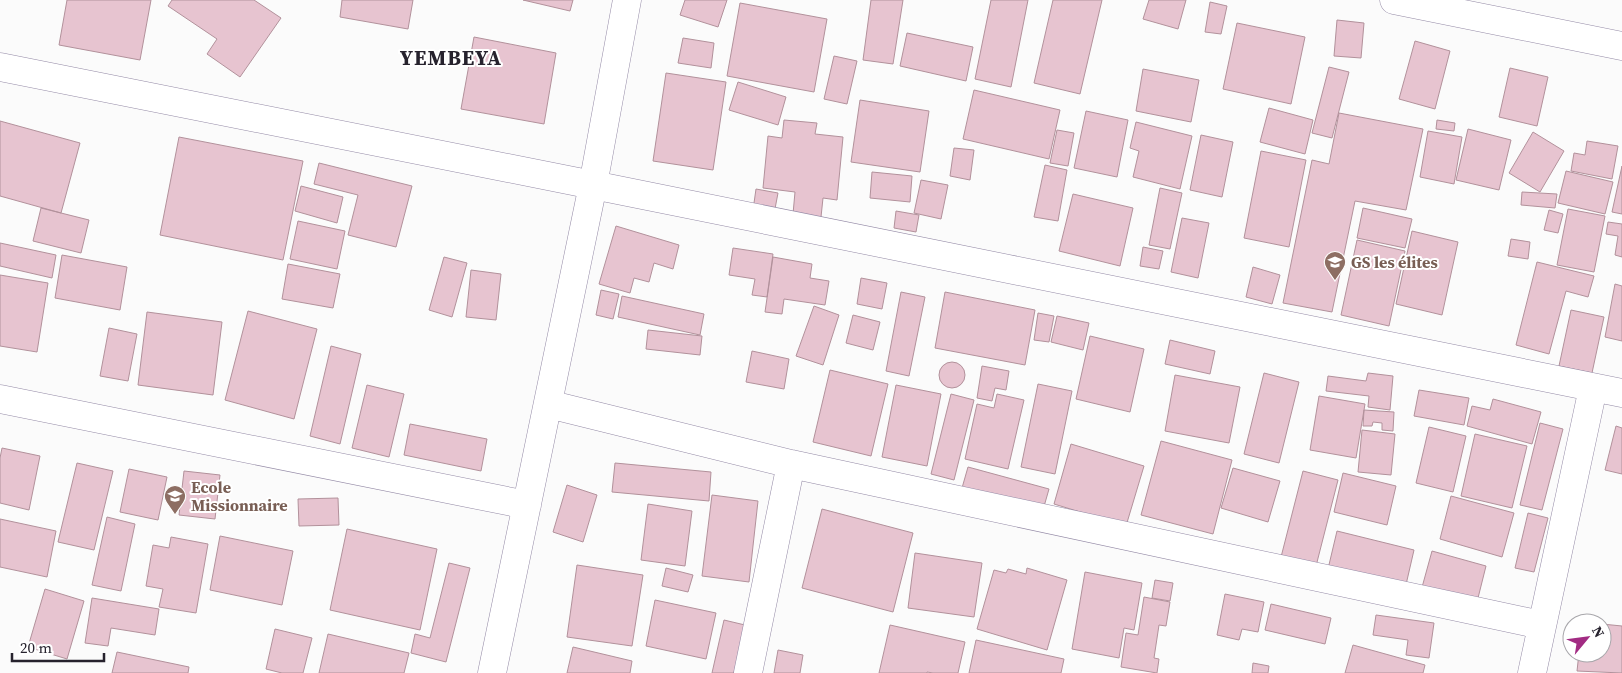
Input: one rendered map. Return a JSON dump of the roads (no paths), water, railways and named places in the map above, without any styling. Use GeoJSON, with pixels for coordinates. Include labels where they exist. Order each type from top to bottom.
{"type":"FeatureCollection","features":[{"type":"Feature","properties":{"kind":"street"},"geometry":{"type":"LineString","coordinates":[[492,673],[593,185],[627,0]]}},
{"type":"Feature","properties":{"kind":"street"},"geometry":{"type":"LineString","coordinates":[[1394,0],[1622,46]]}},
{"type":"Feature","properties":{"kind":"street"},"geometry":{"type":"LineString","coordinates":[[0,67],[1622,393]]}},
{"type":"Feature","properties":{"kind":"street"},"geometry":{"type":"LineString","coordinates":[[1532,673],[1593,388]]}},
{"type":"Feature","properties":{"kind":"street"},"geometry":{"type":"LineString","coordinates":[[0,399],[527,505]]}},
{"type":"Feature","properties":{"kind":"street"},"geometry":{"type":"LineString","coordinates":[[548,404],[791,464],[1541,626]]}},
{"type":"Feature","properties":{"kind":"street"},"geometry":{"type":"LineString","coordinates":[[748,673],[791,464]]}},
{"type":"Feature","properties":{"kind":"place","name":"GS les élites"},"geometry":{"type":"Point","coordinates":[1335,281]}},
{"type":"Feature","properties":{"kind":"place","name":"Ecole Missionnaire"},"geometry":{"type":"Point","coordinates":[175,515]}},
{"type":"Feature","properties":{"kind":"district","name":"YEMBEYA"},"geometry":{"type":"Point","coordinates":[451,57]}}]}
